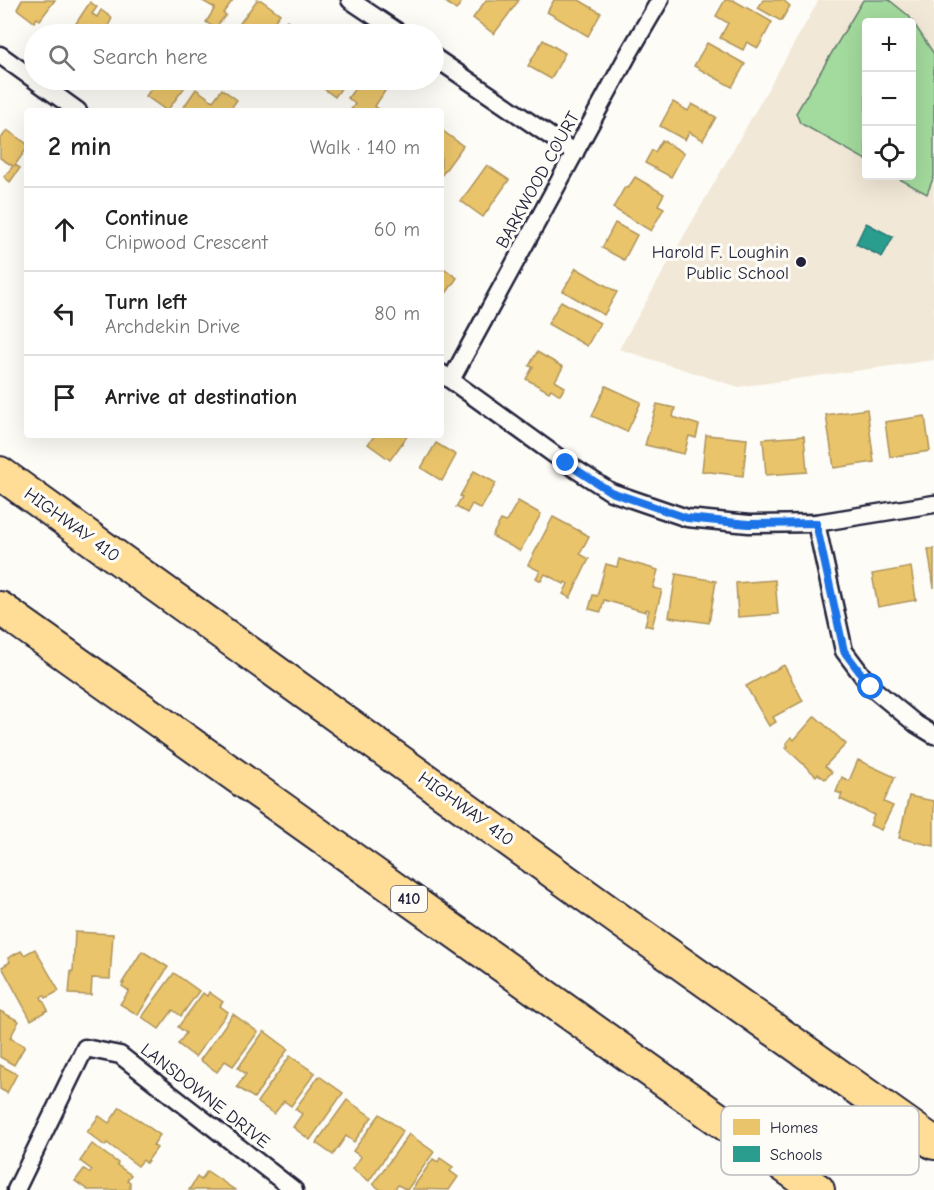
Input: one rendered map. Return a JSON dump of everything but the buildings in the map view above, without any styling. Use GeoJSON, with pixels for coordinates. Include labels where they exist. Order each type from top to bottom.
{"type":"FeatureCollection","features":[{"type":"Feature","properties":{"kind":"highway","name":"HIGHWAY 410"},"geometry":{"type":"LineString","coordinates":[[0,473],[882,1106]]}},
{"type":"Feature","properties":{"kind":"highway","name":"410"},"geometry":{"type":"LineString","coordinates":[[0,608],[721,1121]]}},
{"type":"Feature","properties":{"kind":"highway","name":"HIGHWAY 410"},"geometry":{"type":"LineString","coordinates":[[919,1132],[934,1143]]}},
{"type":"Feature","properties":{"kind":"highway","name":"410"},"geometry":{"type":"LineString","coordinates":[[797,1175],[818,1190]]}},
{"type":"Feature","properties":{"kind":"street"},"geometry":{"type":"LineString","coordinates":[[350,0],[386,24]]}},
{"type":"Feature","properties":{"kind":"street","name":"BARKWOOD COURT"},"geometry":{"type":"LineString","coordinates":[[446,377],[660,0]]}},
{"type":"Feature","properties":{"kind":"street"},"geometry":{"type":"LineString","coordinates":[[0,55],[24,72]]}},
{"type":"Feature","properties":{"kind":"street"},"geometry":{"type":"LineString","coordinates":[[444,64],[575,153]]}},
{"type":"Feature","properties":{"kind":"street"},"geometry":{"type":"LineString","coordinates":[[49,90],[74,108]]}},
{"type":"Feature","properties":{"kind":"street"},"geometry":{"type":"LineString","coordinates":[[446,377],[566,463],[611,492],[687,518],[748,524],[816,523],[934,504]]}},
{"type":"Feature","properties":{"kind":"street"},"geometry":{"type":"LineString","coordinates":[[816,523],[844,651],[871,687],[916,724],[934,735]]}},
{"type":"Feature","properties":{"kind":"street","name":"LANSDOWNE DRIVE"},"geometry":{"type":"LineString","coordinates":[[16,1190],[85,1048],[120,1055],[294,1190]]}},
{"type":"Feature","properties":{"kind":"shaded area","name":"Harold F. Loughin Public School"},"geometry":{"type":"Polygon","coordinates":[[[819,0],[934,0],[934,360],[738,387],[619,349],[819,0]]]}},
{"type":"Feature","properties":{"kind":"green space"},"geometry":{"type":"Polygon","coordinates":[[[863,0],[889,0],[909,16],[910,18],[862,18],[862,158],[800,123],[796,113],[863,0]]]}},
{"type":"Feature","properties":{"kind":"green space"},"geometry":{"type":"Polygon","coordinates":[[[916,27],[934,54],[934,176],[927,194],[901,180],[916,180],[916,27]]]}},
{"type":"Feature","properties":{"kind":"place","name":"Harold F. Loughin Public School"},"geometry":{"type":"Point","coordinates":[801,262]}},
{"type":"Feature","properties":{"kind":"route"},"geometry":{"type":"LineString","coordinates":[[566,463],[611,492],[687,518],[748,524],[816,523],[844,651],[871,687]]}}]}
